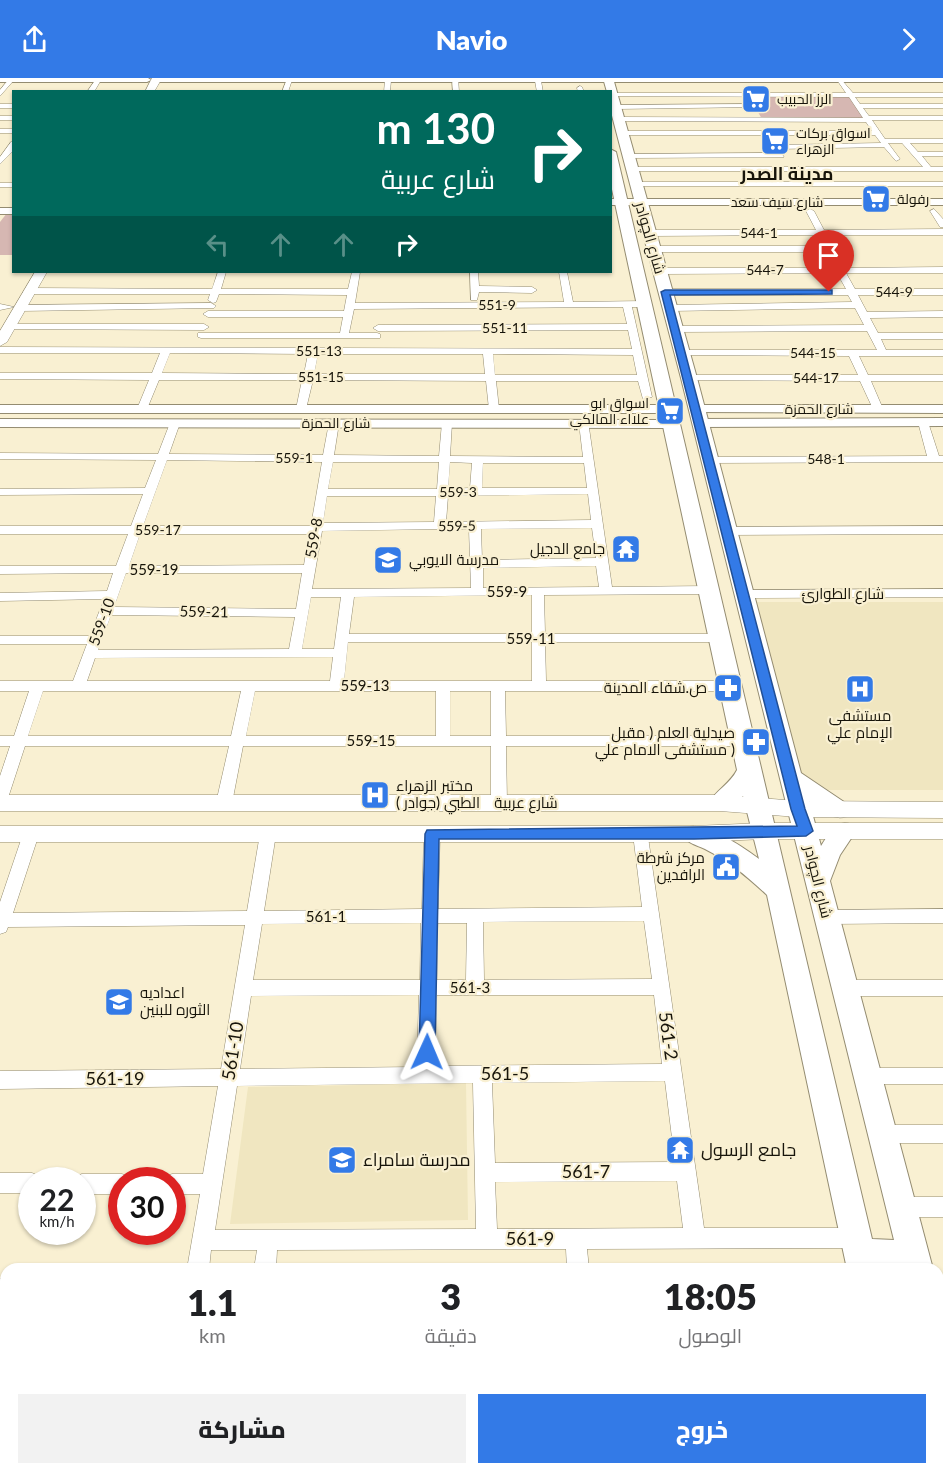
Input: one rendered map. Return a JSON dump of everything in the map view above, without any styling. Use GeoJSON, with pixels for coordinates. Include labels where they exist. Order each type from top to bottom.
{"type":"FeatureCollection","features":[{"type":"Feature","properties":{"kind":"main road","name":"شارع الچوادر"},"geometry":{"type":"LineString","coordinates":[[612,92],[658,271],[689,378],[916,1263]]}},
{"type":"Feature","properties":{"kind":"main road","name":"شارع الچوادر"},"geometry":{"type":"LineString","coordinates":[[612,167],[617,206],[645,304],[860,1254]]}},
{"type":"Feature","properties":{"kind":"main road"},"geometry":{"type":"LineString","coordinates":[[0,342],[10,307],[29,273]]}},
{"type":"Feature","properties":{"kind":"main road"},"geometry":{"type":"LineString","coordinates":[[10,307],[30,291],[40,273]]}},
{"type":"Feature","properties":{"kind":"main road"},"geometry":{"type":"LineString","coordinates":[[698,543],[729,537]]}},
{"type":"Feature","properties":{"kind":"main road"},"geometry":{"type":"LineString","coordinates":[[720,803],[732,795],[743,782],[749,769]]}},
{"type":"Feature","properties":{"kind":"main road"},"geometry":{"type":"LineString","coordinates":[[791,777],[841,820],[818,881]]}},
{"type":"Feature","properties":{"kind":"main road","name":"شارع عربية"},"geometry":{"type":"LineString","coordinates":[[0,803],[720,803],[757,807],[802,820],[841,820],[943,810]]}},
{"type":"Feature","properties":{"kind":"main road"},"geometry":{"type":"LineString","coordinates":[[168,834],[176,803]]}},
{"type":"Feature","properties":{"kind":"main road","name":"شارع عربية"},"geometry":{"type":"LineString","coordinates":[[0,834],[694,834],[765,831],[802,820]]}},
{"type":"Feature","properties":{"kind":"main road","name":"شارع عربية"},"geometry":{"type":"LineString","coordinates":[[841,820],[943,831]]}},
{"type":"Feature","properties":{"kind":"main road"},"geometry":{"type":"LineString","coordinates":[[694,834],[734,852],[750,863],[776,888]]}},
{"type":"Feature","properties":{"kind":"main road"},"geometry":{"type":"LineString","coordinates":[[860,1254],[916,1263]]}},
{"type":"Feature","properties":{"kind":"street"},"geometry":{"type":"LineString","coordinates":[[0,80],[348,79],[388,81],[455,79],[595,83],[608,79],[943,80]]}},
{"type":"Feature","properties":{"kind":"street"},"geometry":{"type":"LineString","coordinates":[[2,95],[11,80]]}},
{"type":"Feature","properties":{"kind":"street"},"geometry":{"type":"LineString","coordinates":[[91,90],[98,80]]}},
{"type":"Feature","properties":{"kind":"street"},"geometry":{"type":"LineString","coordinates":[[286,90],[289,80]]}},
{"type":"Feature","properties":{"kind":"street"},"geometry":{"type":"LineString","coordinates":[[840,80],[896,159]]}},
{"type":"Feature","properties":{"kind":"street"},"geometry":{"type":"LineString","coordinates":[[907,80],[941,118]]}},
{"type":"Feature","properties":{"kind":"street"},"geometry":{"type":"LineString","coordinates":[[387,90],[388,81]]}},
{"type":"Feature","properties":{"kind":"street"},"geometry":{"type":"LineString","coordinates":[[538,81],[540,90]]}},
{"type":"Feature","properties":{"kind":"street"},"geometry":{"type":"LineString","coordinates":[[741,81],[788,169]]}},
{"type":"Feature","properties":{"kind":"street"},"geometry":{"type":"LineString","coordinates":[[613,95],[942,96]]}},
{"type":"Feature","properties":{"kind":"street"},"geometry":{"type":"LineString","coordinates":[[617,113],[754,106]]}},
{"type":"Feature","properties":{"kind":"street"},"geometry":{"type":"LineString","coordinates":[[859,106],[943,106]]}},
{"type":"Feature","properties":{"kind":"street"},"geometry":{"type":"LineString","coordinates":[[617,113],[762,119],[941,118]]}},
{"type":"Feature","properties":{"kind":"street"},"geometry":{"type":"LineString","coordinates":[[624,137],[769,132],[877,133]]}},
{"type":"Feature","properties":{"kind":"street"},"geometry":{"type":"LineString","coordinates":[[624,137],[775,144],[943,141]]}},
{"type":"Feature","properties":{"kind":"street"},"geometry":{"type":"LineString","coordinates":[[904,141],[929,169]]}},
{"type":"Feature","properties":{"kind":"street"},"geometry":{"type":"LineString","coordinates":[[885,159],[943,154]]}},
{"type":"Feature","properties":{"kind":"street"},"geometry":{"type":"LineString","coordinates":[[629,156],[829,160]]}},
{"type":"Feature","properties":{"kind":"street"},"geometry":{"type":"LineString","coordinates":[[632,169],[943,169]]}},
{"type":"Feature","properties":{"kind":"street"},"geometry":{"type":"LineString","coordinates":[[764,169],[780,202]]}},
{"type":"Feature","properties":{"kind":"street"},"geometry":{"type":"LineString","coordinates":[[878,169],[898,202]]}},
{"type":"Feature","properties":{"kind":"street"},"geometry":{"type":"LineString","coordinates":[[635,184],[943,184]]}},
{"type":"Feature","properties":{"kind":"street","name":"شارع سيف سعد"},"geometry":{"type":"LineString","coordinates":[[617,206],[780,202],[943,202]]}},
{"type":"Feature","properties":{"kind":"street"},"geometry":{"type":"LineString","coordinates":[[879,202],[885,211]]}},
{"type":"Feature","properties":{"kind":"street","name":"شارع سيف سعد"},"geometry":{"type":"LineString","coordinates":[[641,206],[938,212]]}},
{"type":"Feature","properties":{"kind":"street"},"geometry":{"type":"LineString","coordinates":[[810,211],[884,353]]}},
{"type":"Feature","properties":{"kind":"street"},"geometry":{"type":"LineString","coordinates":[[938,212],[943,225]]}},
{"type":"Feature","properties":{"kind":"street","name":"544-1"},"geometry":{"type":"LineString","coordinates":[[648,233],[943,232]]}},
{"type":"Feature","properties":{"kind":"street"},"geometry":{"type":"LineString","coordinates":[[653,249],[830,249]]}},
{"type":"Feature","properties":{"kind":"street","name":"544-7"},"geometry":{"type":"LineString","coordinates":[[658,271],[943,270]]}},
{"type":"Feature","properties":{"kind":"street"},"geometry":{"type":"LineString","coordinates":[[196,351],[222,273]]}},
{"type":"Feature","properties":{"kind":"street"},"geometry":{"type":"LineString","coordinates":[[344,336],[356,273]]}},
{"type":"Feature","properties":{"kind":"street"},"geometry":{"type":"LineString","coordinates":[[474,273],[475,305]]}},
{"type":"Feature","properties":{"kind":"street"},"geometry":{"type":"LineString","coordinates":[[563,273],[569,304]]}},
{"type":"Feature","properties":{"kind":"street"},"geometry":{"type":"LineString","coordinates":[[474,289],[532,290]]}},
{"type":"Feature","properties":{"kind":"street"},"geometry":{"type":"LineString","coordinates":[[30,291],[352,292]]}},
{"type":"Feature","properties":{"kind":"street","name":"544-9"},"geometry":{"type":"LineString","coordinates":[[665,292],[943,292]]}},
{"type":"Feature","properties":{"kind":"street"},"geometry":{"type":"LineString","coordinates":[[519,304],[524,340]]}},
{"type":"Feature","properties":{"kind":"street"},"geometry":{"type":"LineString","coordinates":[[627,304],[647,397]]}},
{"type":"Feature","properties":{"kind":"street","name":"551-9"},"geometry":{"type":"LineString","coordinates":[[10,307],[349,310],[380,305],[645,304]]}},
{"type":"Feature","properties":{"kind":"street"},"geometry":{"type":"LineString","coordinates":[[375,351],[380,305]]}},
{"type":"Feature","properties":{"kind":"street"},"geometry":{"type":"LineString","coordinates":[[670,308],[861,310],[943,314]]}},
{"type":"Feature","properties":{"kind":"street","name":"551-11"},"geometry":{"type":"LineString","coordinates":[[4,324],[344,336],[377,332],[524,340],[632,327]]}},
{"type":"Feature","properties":{"kind":"street"},"geometry":{"type":"LineString","coordinates":[[676,329],[873,332],[943,336]]}},
{"type":"Feature","properties":{"kind":"street","name":"551-13"},"geometry":{"type":"LineString","coordinates":[[0,350],[375,351],[450,364],[524,340],[637,352]]}},
{"type":"Feature","properties":{"kind":"street"},"geometry":{"type":"LineString","coordinates":[[142,409],[166,351]]}},
{"type":"Feature","properties":{"kind":"street"},"geometry":{"type":"LineString","coordinates":[[301,409],[314,351]]}},
{"type":"Feature","properties":{"kind":"street"},"geometry":{"type":"LineString","coordinates":[[488,352],[494,409]]}},
{"type":"Feature","properties":{"kind":"street","name":"544-15"},"geometry":{"type":"LineString","coordinates":[[682,353],[943,353]]}},
{"type":"Feature","properties":{"kind":"street"},"geometry":{"type":"LineString","coordinates":[[853,353],[878,409]]}},
{"type":"Feature","properties":{"kind":"street","name":"551-15"},"geometry":{"type":"LineString","coordinates":[[0,376],[308,377],[450,364],[491,377],[643,378]]}},
{"type":"Feature","properties":{"kind":"street","name":"544-17"},"geometry":{"type":"LineString","coordinates":[[689,378],[943,378]]}},
{"type":"Feature","properties":{"kind":"street","name":"شارع الحمزة"},"geometry":{"type":"LineString","coordinates":[[0,409],[494,409],[670,416]]}},
{"type":"Feature","properties":{"kind":"street"},"geometry":{"type":"LineString","coordinates":[[269,423],[271,409]]}},
{"type":"Feature","properties":{"kind":"street","name":"شارع الحمزة"},"geometry":{"type":"LineString","coordinates":[[698,416],[878,409],[943,409]]}},
{"type":"Feature","properties":{"kind":"street","name":"شارع الحمزة"},"geometry":{"type":"LineString","coordinates":[[0,423],[584,423],[670,416]]}},
{"type":"Feature","properties":{"kind":"street","name":"شارع الحمزة"},"geometry":{"type":"LineString","coordinates":[[698,416],[943,422]]}},
{"type":"Feature","properties":{"kind":"street"},"geometry":{"type":"LineString","coordinates":[[923,422],[939,459]]}},
{"type":"Feature","properties":{"kind":"street","name":"559-10"},"geometry":{"type":"LineString","coordinates":[[78,686],[175,423]]}},
{"type":"Feature","properties":{"kind":"street","name":"559-8"},"geometry":{"type":"LineString","coordinates":[[294,653],[334,423]]}},
{"type":"Feature","properties":{"kind":"street"},"geometry":{"type":"LineString","coordinates":[[440,526],[447,423]]}},
{"type":"Feature","properties":{"kind":"street"},"geometry":{"type":"LineString","coordinates":[[584,423],[606,591]]}},
{"type":"Feature","properties":{"kind":"street","name":"559-1"},"geometry":{"type":"LineString","coordinates":[[0,456],[589,460]]}},
{"type":"Feature","properties":{"kind":"street"},"geometry":{"type":"LineString","coordinates":[[476,492],[478,459]]}},
{"type":"Feature","properties":{"kind":"street","name":"548-1"},"geometry":{"type":"LineString","coordinates":[[709,460],[939,459]]}},
{"type":"Feature","properties":{"kind":"street","name":"559-3"},"geometry":{"type":"LineString","coordinates":[[322,493],[593,491]]}},
{"type":"Feature","properties":{"kind":"street"},"geometry":{"type":"LineString","coordinates":[[0,492],[149,492]]}},
{"type":"Feature","properties":{"kind":"street","name":"559-5"},"geometry":{"type":"LineString","coordinates":[[316,528],[597,524]]}},
{"type":"Feature","properties":{"kind":"street"},"geometry":{"type":"LineString","coordinates":[[475,525],[477,592]]}},
{"type":"Feature","properties":{"kind":"street","name":"559-17"},"geometry":{"type":"LineString","coordinates":[[0,530],[316,528]]}},
{"type":"Feature","properties":{"kind":"street"},"geometry":{"type":"LineString","coordinates":[[729,537],[943,530]]}},
{"type":"Feature","properties":{"kind":"street"},"geometry":{"type":"LineString","coordinates":[[476,564],[603,562]]}},
{"type":"Feature","properties":{"kind":"street","name":"559-19"},"geometry":{"type":"LineString","coordinates":[[0,570],[309,569]]}},
{"type":"Feature","properties":{"kind":"street","name":"559-9"},"geometry":{"type":"LineString","coordinates":[[305,593],[709,590]]}},
{"type":"Feature","properties":{"kind":"street"},"geometry":{"type":"LineString","coordinates":[[538,592],[539,686]]}},
{"type":"Feature","properties":{"kind":"street"},"geometry":{"type":"LineString","coordinates":[[336,686],[348,593]]}},
{"type":"Feature","properties":{"kind":"street","name":"شارع الطوارئ"},"geometry":{"type":"LineString","coordinates":[[743,594],[943,593]]}},
{"type":"Feature","properties":{"kind":"street"},"geometry":{"type":"LineString","coordinates":[[0,597],[112,595]]}},
{"type":"Feature","properties":{"kind":"street","name":"559-21"},"geometry":{"type":"LineString","coordinates":[[106,611],[302,613]]}},
{"type":"Feature","properties":{"kind":"street","name":"559-11"},"geometry":{"type":"LineString","coordinates":[[343,638],[720,638]]}},
{"type":"Feature","properties":{"kind":"street"},"geometry":{"type":"LineString","coordinates":[[0,640],[95,640]]}},
{"type":"Feature","properties":{"kind":"street"},"geometry":{"type":"LineString","coordinates":[[90,654],[341,653]]}},
{"type":"Feature","properties":{"kind":"street","name":"559-13"},"geometry":{"type":"LineString","coordinates":[[0,686],[730,686]]}},
{"type":"Feature","properties":{"kind":"street"},"geometry":{"type":"LineString","coordinates":[[0,798],[38,686]]}},
{"type":"Feature","properties":{"kind":"street"},"geometry":{"type":"LineString","coordinates":[[224,803],[249,686]]}},
{"type":"Feature","properties":{"kind":"street"},"geometry":{"type":"LineString","coordinates":[[442,741],[443,686]]}},
{"type":"Feature","properties":{"kind":"street"},"geometry":{"type":"LineString","coordinates":[[498,686],[499,803]]}},
{"type":"Feature","properties":{"kind":"street","name":"559-15"},"geometry":{"type":"LineString","coordinates":[[0,741],[743,741]]}},
{"type":"Feature","properties":{"kind":"street"},"geometry":{"type":"LineString","coordinates":[[1,922],[31,834]]}},
{"type":"Feature","properties":{"kind":"street","name":"561-10"},"geometry":{"type":"LineString","coordinates":[[199,1263],[268,834]]}},
{"type":"Feature","properties":{"kind":"street"},"geometry":{"type":"LineString","coordinates":[[426,1073],[432,834]]}},
{"type":"Feature","properties":{"kind":"street","name":"561-2"},"geometry":{"type":"LineString","coordinates":[[641,834],[695,1239]]}},
{"type":"Feature","properties":{"kind":"street","name":"561-1"},"geometry":{"type":"LineString","coordinates":[[1,922],[652,914]]}},
{"type":"Feature","properties":{"kind":"street"},"geometry":{"type":"LineString","coordinates":[[475,916],[475,988]]}},
{"type":"Feature","properties":{"kind":"street"},"geometry":{"type":"LineString","coordinates":[[827,917],[943,916]]}},
{"type":"Feature","properties":{"kind":"street","name":"561-3"},"geometry":{"type":"LineString","coordinates":[[243,988],[661,987]]}},
{"type":"Feature","properties":{"kind":"street"},"geometry":{"type":"LineString","coordinates":[[845,988],[943,988]]}},
{"type":"Feature","properties":{"kind":"street","name":"561-5"},"geometry":{"type":"LineString","coordinates":[[229,1078],[426,1073],[673,1072]]}},
{"type":"Feature","properties":{"kind":"street"},"geometry":{"type":"LineString","coordinates":[[482,1074],[488,1239]]}},
{"type":"Feature","properties":{"kind":"street"},"geometry":{"type":"LineString","coordinates":[[868,1076],[943,1076]]}},
{"type":"Feature","properties":{"kind":"street","name":"561-19"},"geometry":{"type":"LineString","coordinates":[[0,1080],[229,1078]]}},
{"type":"Feature","properties":{"kind":"street"},"geometry":{"type":"LineString","coordinates":[[883,1134],[943,1134]]}},
{"type":"Feature","properties":{"kind":"street","name":"561-7"},"geometry":{"type":"LineString","coordinates":[[485,1173],[686,1171]]}},
{"type":"Feature","properties":{"kind":"street"},"geometry":{"type":"LineString","coordinates":[[0,1183],[18,1184]]}},
{"type":"Feature","properties":{"kind":"street"},"geometry":{"type":"LineString","coordinates":[[186,1184],[212,1184]]}},
{"type":"Feature","properties":{"kind":"street"},"geometry":{"type":"LineString","coordinates":[[901,1206],[943,1206]]}},
{"type":"Feature","properties":{"kind":"street"},"geometry":{"type":"LineString","coordinates":[[576,1239],[578,1263]]}},
{"type":"Feature","properties":{"kind":"street","name":"561-9"},"geometry":{"type":"LineString","coordinates":[[203,1240],[695,1239],[860,1254]]}},
{"type":"Feature","properties":{"kind":"street"},"geometry":{"type":"LineString","coordinates":[[266,1263],[268,1240]]}},
{"type":"Feature","properties":{"kind":"shaded area"},"geometry":{"type":"Polygon","coordinates":[[[748,95],[850,95],[867,119],[762,119],[748,95]]]}},
{"type":"Feature","properties":{"kind":"shaded area"},"geometry":{"type":"Polygon","coordinates":[[[7,213],[12,213],[12,255],[0,255],[0,222],[7,213]]]}},
{"type":"Feature","properties":{"kind":"shaded area","name":"مستشفى الإمام علي"},"geometry":{"type":"Polygon","coordinates":[[[753,602],[943,602],[943,790],[820,790],[799,776],[753,602]]]}},
{"type":"Feature","properties":{"kind":"shaded area"},"geometry":{"type":"Polygon","coordinates":[[[466,1083],[468,1220],[230,1224],[248,1087],[466,1083]]]}},
{"type":"Feature","properties":{"kind":"place","name":"الرز الحبيب"},"geometry":{"type":"Point","coordinates":[756,99]}},
{"type":"Feature","properties":{"kind":"place","name":"اسواق بركات الزهراء"},"geometry":{"type":"Point","coordinates":[775,141]}},
{"type":"Feature","properties":{"kind":"place","name":"رفولة"},"geometry":{"type":"Point","coordinates":[876,199]}},
{"type":"Feature","properties":{"kind":"place","name":"اسواق ابو علااء المالكي"},"geometry":{"type":"Point","coordinates":[670,411]}},
{"type":"Feature","properties":{"kind":"place","name":"جامع الدجيل"},"geometry":{"type":"Point","coordinates":[626,549]}},
{"type":"Feature","properties":{"kind":"place","name":"مدرسة الايوبي"},"geometry":{"type":"Point","coordinates":[388,560]}},
{"type":"Feature","properties":{"kind":"place","name":"ص.شفاء المدينة"},"geometry":{"type":"Point","coordinates":[728,688]}},
{"type":"Feature","properties":{"kind":"place","name":"مستشفى الإمام علي"},"geometry":{"type":"Point","coordinates":[860,689]}},
{"type":"Feature","properties":{"kind":"place","name":"صيدلية العلم ( مقبل مستشفى الامام علي )"},"geometry":{"type":"Point","coordinates":[756,742]}},
{"type":"Feature","properties":{"kind":"place","name":"مختبر الزهراء الطبي (جوادر )"},"geometry":{"type":"Point","coordinates":[375,795]}},
{"type":"Feature","properties":{"kind":"place","name":"مركز شرطة الرافدين"},"geometry":{"type":"Point","coordinates":[726,867]}},
{"type":"Feature","properties":{"kind":"place","name":"اعداديه الثوره للبنين"},"geometry":{"type":"Point","coordinates":[119,1002]}},
{"type":"Feature","properties":{"kind":"place","name":"جامع الرسول"},"geometry":{"type":"Point","coordinates":[680,1150]}},
{"type":"Feature","properties":{"kind":"place","name":"مدرسة سامراء"},"geometry":{"type":"Point","coordinates":[342,1160]}},
{"type":"Feature","properties":{"kind":"district","name":"مدينة الصدر"},"geometry":{"type":"Point","coordinates":[787,174]}},
{"type":"Feature","properties":{"kind":"route"},"geometry":{"type":"LineString","coordinates":[[427,1052],[432,834],[694,834],[806,831],[798,809],[686,366],[665,292],[829,292]]}}]}
